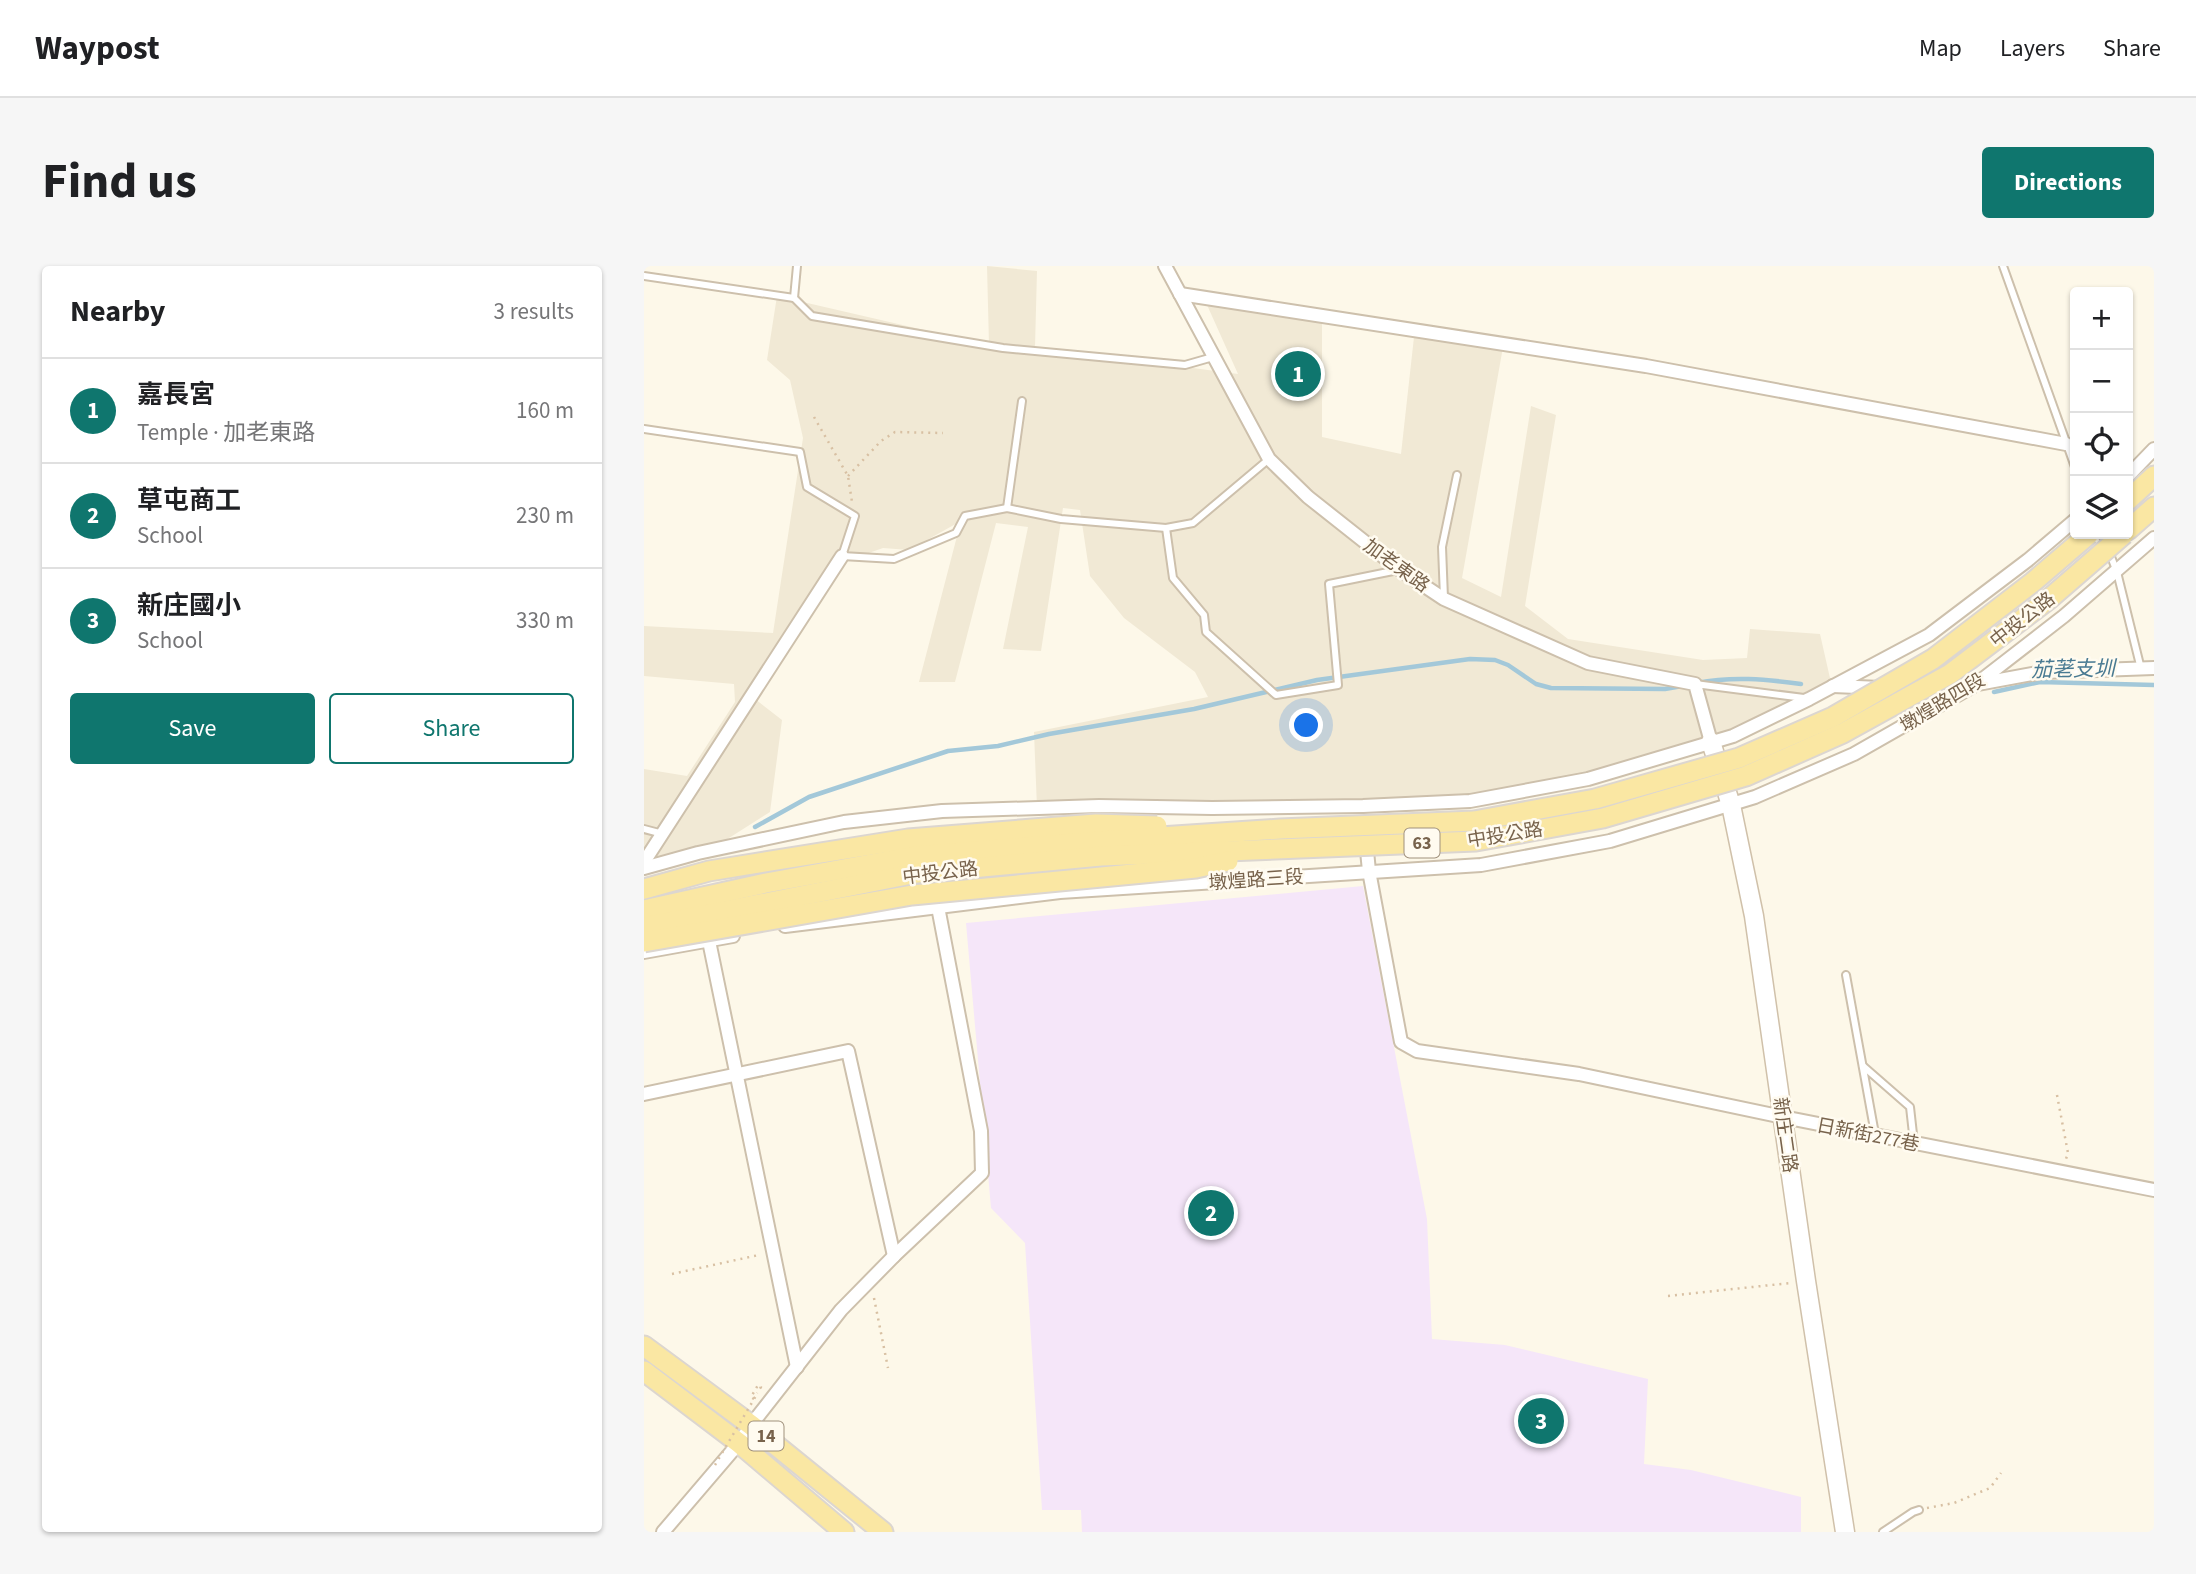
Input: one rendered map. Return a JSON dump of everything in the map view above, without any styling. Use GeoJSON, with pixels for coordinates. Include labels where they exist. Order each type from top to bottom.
{"type":"FeatureCollection","features":[{"type":"Feature","properties":{"kind":"main road"},"geometry":{"type":"LineString","coordinates":[[2133,495],[2154,476]]}},
{"type":"Feature","properties":{"kind":"main road","name":"中投公路"},"geometry":{"type":"LineString","coordinates":[[2133,526],[2154,507]]}},
{"type":"Feature","properties":{"kind":"main road","name":"中投公路"},"geometry":{"type":"LineString","coordinates":[[644,910],[766,883],[915,856],[1280,829],[1474,821],[1595,799],[1739,758],[1833,717],[1933,659],[2033,582],[2083,539]]}},
{"type":"Feature","properties":{"kind":"main road","name":"中投公路"},"geometry":{"type":"LineString","coordinates":[[644,927],[918,873],[1101,856],[1476,841],[1603,818],[1746,776],[1843,733],[1950,674],[2049,599],[2118,539]]}},
{"type":"Feature","properties":{"kind":"main road"},"geometry":{"type":"LineString","coordinates":[[644,889],[709,870],[908,839],[1096,824],[1280,829]]}},
{"type":"Feature","properties":{"kind":"main road"},"geometry":{"type":"LineString","coordinates":[[644,942],[912,895],[1196,868],[1287,850]]}},
{"type":"Feature","properties":{"kind":"main road","name":"14"},"geometry":{"type":"LineString","coordinates":[[644,1346],[751,1424],[883,1532]]}},
{"type":"Feature","properties":{"kind":"main road","name":"14"},"geometry":{"type":"LineString","coordinates":[[644,1371],[739,1443],[844,1532]]}},
{"type":"Feature","properties":{"kind":"street","name":"加老東路"},"geometry":{"type":"LineString","coordinates":[[1165,266],[1269,459],[1308,497],[1399,569],[1444,599],[1588,663],[1695,684]]}},
{"type":"Feature","properties":{"kind":"street"},"geometry":{"type":"LineString","coordinates":[[1180,294],[1646,366],[2066,444]]}},
{"type":"Feature","properties":{"kind":"street"},"geometry":{"type":"LineString","coordinates":[[2133,471],[2154,449]]}},
{"type":"Feature","properties":{"kind":"street"},"geometry":{"type":"LineString","coordinates":[[644,868],[698,853],[844,822],[942,811],[1053,807],[1363,806],[1470,801],[1588,779],[1733,736],[1809,699],[1929,635],[2028,560],[2070,524]]}},
{"type":"Feature","properties":{"kind":"street","name":"墩煌路四段"},"geometry":{"type":"LineString","coordinates":[[1854,754],[1975,685],[2064,616],[2154,538]]}},
{"type":"Feature","properties":{"kind":"street"},"geometry":{"type":"LineString","coordinates":[[644,862],[842,555]]}},
{"type":"Feature","properties":{"kind":"street"},"geometry":{"type":"LineString","coordinates":[[1832,686],[1940,691],[2043,672],[2148,668]]}},
{"type":"Feature","properties":{"kind":"street"},"geometry":{"type":"LineString","coordinates":[[1695,684],[1711,742]]}},
{"type":"Feature","properties":{"kind":"street","name":"新庄二路"},"geometry":{"type":"LineString","coordinates":[[1711,742],[1731,805],[1754,916],[1845,1532]]}},
{"type":"Feature","properties":{"kind":"street","name":"墩煌路三段"},"geometry":{"type":"LineString","coordinates":[[644,952],[783,926],[1060,892],[1481,865],[1610,841],[1731,805],[1854,754]]}},
{"type":"Feature","properties":{"kind":"street"},"geometry":{"type":"LineString","coordinates":[[1363,806],[1369,871]]}},
{"type":"Feature","properties":{"kind":"street"},"geometry":{"type":"LineString","coordinates":[[1053,807],[1060,892]]}},
{"type":"Feature","properties":{"kind":"street","name":"日新街277巷"},"geometry":{"type":"LineString","coordinates":[[1369,871],[1401,1042],[1417,1051],[1579,1074],[1875,1136],[2154,1190]]}},
{"type":"Feature","properties":{"kind":"street"},"geometry":{"type":"LineString","coordinates":[[663,1532],[739,1443],[841,1310],[982,1173],[981,1130],[939,907]]}},
{"type":"Feature","properties":{"kind":"street"},"geometry":{"type":"LineString","coordinates":[[709,941],[797,1367]]}},
{"type":"Feature","properties":{"kind":"street"},"geometry":{"type":"LineString","coordinates":[[644,1094],[848,1051],[894,1256]]}},
{"type":"Feature","properties":{"kind":"lane"},"geometry":{"type":"LineString","coordinates":[[794,298],[797,266]]}},
{"type":"Feature","properties":{"kind":"lane"},"geometry":{"type":"LineString","coordinates":[[2003,266],[2070,454]]}},
{"type":"Feature","properties":{"kind":"lane"},"geometry":{"type":"LineString","coordinates":[[644,276],[794,298],[813,316],[1003,348],[1185,365],[1214,357]]}},
{"type":"Feature","properties":{"kind":"lane"},"geometry":{"type":"LineString","coordinates":[[1007,508],[1022,401]]}},
{"type":"Feature","properties":{"kind":"lane"},"geometry":{"type":"LineString","coordinates":[[644,429],[800,452],[807,487],[855,516],[842,555],[894,559],[956,533],[965,516],[1007,508],[1061,519],[1166,528],[1192,523],[1269,459]]}},
{"type":"Feature","properties":{"kind":"lane"},"geometry":{"type":"LineString","coordinates":[[1444,599],[1442,547],[1457,475]]}},
{"type":"Feature","properties":{"kind":"lane"},"geometry":{"type":"LineString","coordinates":[[1166,528],[1173,578],[1204,615],[1206,632],[1276,695],[1338,685],[1329,584],[1399,569]]}},
{"type":"Feature","properties":{"kind":"lane"},"geometry":{"type":"LineString","coordinates":[[2104,539],[2148,668]]}},
{"type":"Feature","properties":{"kind":"lane"},"geometry":{"type":"LineString","coordinates":[[1695,684],[1809,699]]}},
{"type":"Feature","properties":{"kind":"lane"},"geometry":{"type":"LineString","coordinates":[[644,829],[663,834]]}},
{"type":"Feature","properties":{"kind":"lane"},"geometry":{"type":"LineString","coordinates":[[1846,975],[1875,1136]]}},
{"type":"Feature","properties":{"kind":"lane"},"geometry":{"type":"LineString","coordinates":[[1863,1066],[1910,1107],[1914,1143]]}},
{"type":"Feature","properties":{"kind":"lane"},"geometry":{"type":"LineString","coordinates":[[1883,1532],[1919,1510]]}},
{"type":"Feature","properties":{"kind":"path"},"geometry":{"type":"LineString","coordinates":[[814,417],[848,477],[855,516]]}},
{"type":"Feature","properties":{"kind":"path"},"geometry":{"type":"LineString","coordinates":[[848,477],[881,442],[895,432],[943,433]]}},
{"type":"Feature","properties":{"kind":"path"},"geometry":{"type":"LineString","coordinates":[[2057,1096],[2068,1153],[2062,1172]]}},
{"type":"Feature","properties":{"kind":"path"},"geometry":{"type":"LineString","coordinates":[[672,1273],[773,1252]]}},
{"type":"Feature","properties":{"kind":"path"},"geometry":{"type":"LineString","coordinates":[[870,1281],[888,1368]]}},
{"type":"Feature","properties":{"kind":"path"},"geometry":{"type":"LineString","coordinates":[[1668,1296],[1806,1281]]}},
{"type":"Feature","properties":{"kind":"path"},"geometry":{"type":"LineString","coordinates":[[715,1465],[761,1387],[758,1385],[751,1397]]}},
{"type":"Feature","properties":{"kind":"path"},"geometry":{"type":"LineString","coordinates":[[1919,1510],[1954,1503],[1990,1488],[2001,1474]]}},
{"type":"Feature","properties":{"kind":"shaded area"},"geometry":{"type":"Polygon","coordinates":[[[987,266],[1037,271],[1035,347],[1238,374],[1203,296],[1322,312],[1322,437],[1401,454],[1415,328],[1503,347],[1462,578],[1501,597],[1531,406],[1556,415],[1525,606],[1568,639],[1703,660],[1747,658],[1750,629],[1820,634],[1832,687],[1740,732],[1612,771],[1432,801],[1037,808],[1034,732],[1208,697],[1195,672],[1124,618],[1090,576],[1080,510],[1063,508],[1041,651],[1003,649],[1028,527],[996,523],[955,682],[919,682],[961,521],[909,550],[883,548],[840,563],[755,699],[782,720],[770,812],[718,845],[644,865],[644,769],[687,776],[735,702],[734,684],[644,676],[644,626],[773,633],[803,438],[790,380],[767,360],[777,296],[989,345],[987,266]]]}},
{"type":"Feature","properties":{"kind":"shaded area"},"geometry":{"type":"Polygon","coordinates":[[[1363,886],[1427,1219],[1432,1339],[1505,1345],[1648,1379],[1644,1464],[1691,1470],[1801,1497],[1801,1532],[1082,1532],[1081,1510],[1042,1510],[1025,1243],[991,1208],[966,923],[1363,886]]]}},
{"type":"Feature","properties":{"kind":"waterway"},"geometry":{"type":"LineString","coordinates":[[755,827],[809,797],[948,751],[998,746],[1049,734],[1194,709],[1317,680],[1470,659],[1495,660],[1508,665],[1536,684],[1551,688],[1665,689],[1682,686]]}},
{"type":"Feature","properties":{"kind":"waterway"},"geometry":{"type":"LineString","coordinates":[[1697,683],[1749,679],[1801,684]]}},
{"type":"Feature","properties":{"kind":"waterway","name":"茄荖支圳"},"geometry":{"type":"LineString","coordinates":[[1994,692],[2040,682],[2154,685]]}},
{"type":"Feature","properties":{"kind":"place","name":"嘉長宮"},"geometry":{"type":"Point","coordinates":[1298,374]}},
{"type":"Feature","properties":{"kind":"place","name":"草屯商工"},"geometry":{"type":"Point","coordinates":[1211,1213]}},
{"type":"Feature","properties":{"kind":"place","name":"新庄國小"},"geometry":{"type":"Point","coordinates":[1541,1421]}}]}
